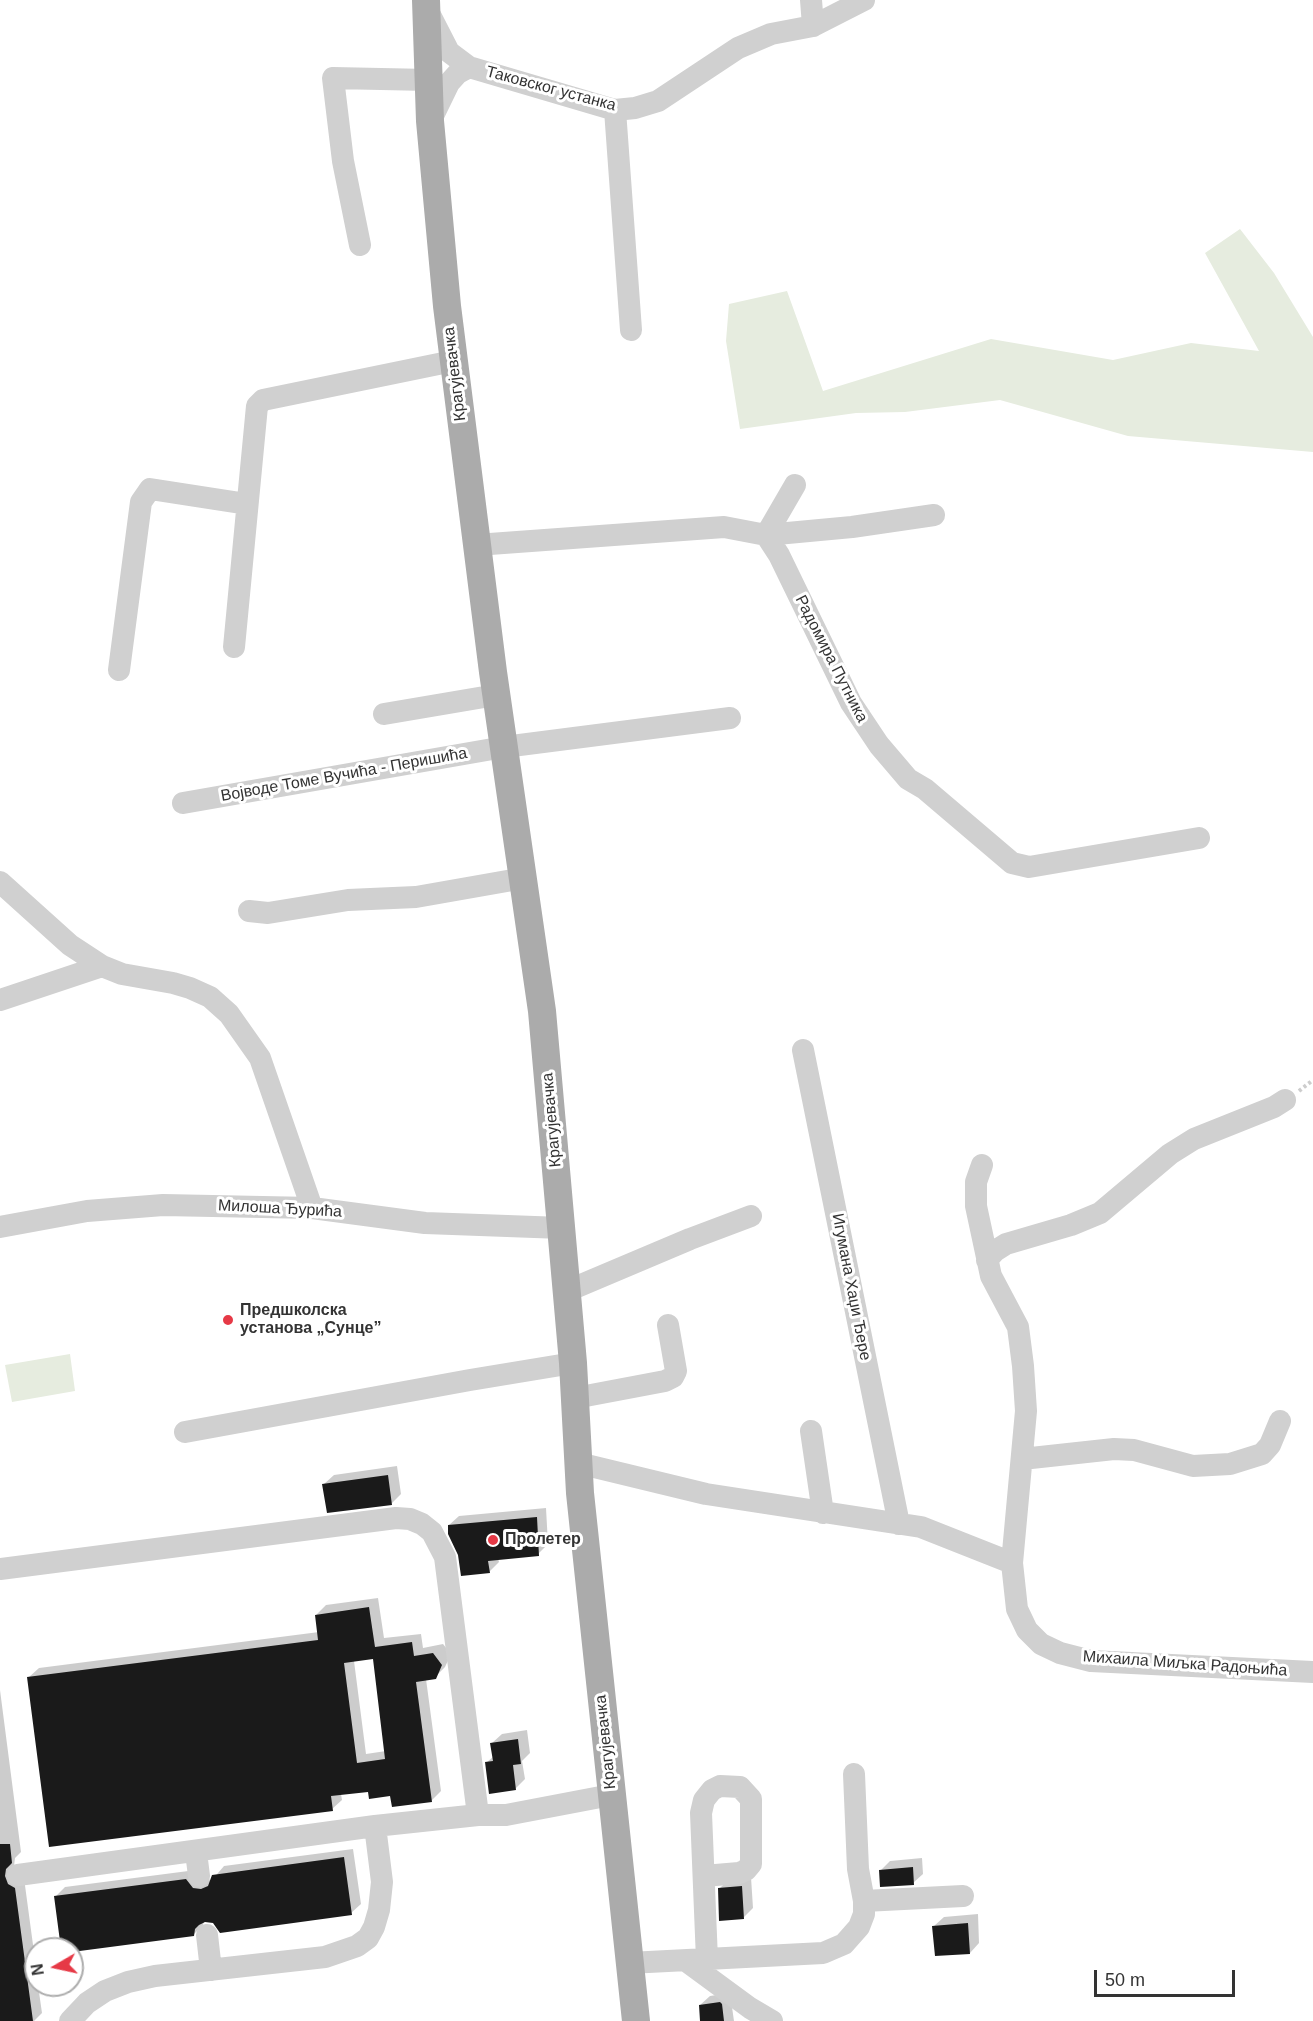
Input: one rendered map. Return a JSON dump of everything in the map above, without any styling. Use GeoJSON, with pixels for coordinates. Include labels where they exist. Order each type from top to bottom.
{"type":"FeatureCollection","features":[{"type":"Feature","properties":{"kind":"main road","name":"Крагујевачка"},"geometry":{"type":"LineString","coordinates":[[426,3],[434,182],[453,361],[496,695],[542,1011],[573,1363],[578,1463],[636,2021]]}},
{"type":"Feature","properties":{"kind":"street"},"geometry":{"type":"LineString","coordinates":[[811,0],[813,26]]}},
{"type":"Feature","properties":{"kind":"street","name":"Таковског устанка"},"geometry":{"type":"LineString","coordinates":[[426,3],[449,52],[469,67],[615,110],[635,108],[658,101],[738,48],[771,34],[813,26],[864,0]]}},
{"type":"Feature","properties":{"kind":"street"},"geometry":{"type":"LineString","coordinates":[[430,121],[449,83],[458,73],[469,67]]}},
{"type":"Feature","properties":{"kind":"street"},"geometry":{"type":"LineString","coordinates":[[360,245],[343,161],[333,78],[429,80]]}},
{"type":"Feature","properties":{"kind":"street"},"geometry":{"type":"LineString","coordinates":[[615,110],[631,330]]}},
{"type":"Feature","properties":{"kind":"street"},"geometry":{"type":"LineString","coordinates":[[234,647],[257,406],[263,400],[453,361]]}},
{"type":"Feature","properties":{"kind":"street"},"geometry":{"type":"LineString","coordinates":[[766,535],[795,485]]}},
{"type":"Feature","properties":{"kind":"street"},"geometry":{"type":"LineString","coordinates":[[119,670],[141,502],[150,489],[247,504]]}},
{"type":"Feature","properties":{"kind":"street"},"geometry":{"type":"LineString","coordinates":[[476,545],[724,527],[766,535],[852,527],[934,514]]}},
{"type":"Feature","properties":{"kind":"street","name":"Радомира Путника"},"geometry":{"type":"LineString","coordinates":[[766,535],[779,555],[850,703],[879,745],[908,779],[925,789],[1012,863],[1029,867],[1199,838]]}},
{"type":"Feature","properties":{"kind":"street"},"geometry":{"type":"LineString","coordinates":[[384,714],[496,695]]}},
{"type":"Feature","properties":{"kind":"street"},"geometry":{"type":"LineString","coordinates":[[504,747],[730,718]]}},
{"type":"Feature","properties":{"kind":"street","name":"Војводе Томе Вучића - Перишића"},"geometry":{"type":"LineString","coordinates":[[183,803],[504,747]]}},
{"type":"Feature","properties":{"kind":"street"},"geometry":{"type":"LineString","coordinates":[[249,911],[268,914],[348,900],[416,897],[524,878]]}},
{"type":"Feature","properties":{"kind":"street"},"geometry":{"type":"LineString","coordinates":[[0,882],[70,945],[102,966],[122,974],[173,982],[190,988],[210,997],[229,1014],[260,1058],[312,1208]]}},
{"type":"Feature","properties":{"kind":"street"},"geometry":{"type":"LineString","coordinates":[[0,1000],[102,966]]}},
{"type":"Feature","properties":{"kind":"street","name":"Игумана Хаџи Ђере"},"geometry":{"type":"LineString","coordinates":[[803,1050],[899,1524]]}},
{"type":"Feature","properties":{"kind":"street"},"geometry":{"type":"LineString","coordinates":[[987,1260],[1006,1244],[1071,1225],[1100,1213],[1170,1154],[1194,1139],[1286,1100]]}},
{"type":"Feature","properties":{"kind":"street","name":"Михаила Миљка Радоњића"},"geometry":{"type":"LineString","coordinates":[[982,1166],[976,1182],[976,1206],[987,1260],[991,1275],[1018,1327],[1026,1411],[1012,1563],[1017,1609],[1028,1630],[1041,1644],[1060,1653],[1091,1660],[1313,1672]]}},
{"type":"Feature","properties":{"kind":"street","name":"Милоша Ђурића"},"geometry":{"type":"LineString","coordinates":[[0,1227],[87,1211],[163,1205],[312,1208],[425,1224],[562,1228]]}},
{"type":"Feature","properties":{"kind":"street"},"geometry":{"type":"LineString","coordinates":[[567,1291],[751,1216]]}},
{"type":"Feature","properties":{"kind":"street"},"geometry":{"type":"LineString","coordinates":[[575,1398],[665,1381],[673,1377],[676,1371],[668,1325]]}},
{"type":"Feature","properties":{"kind":"street"},"geometry":{"type":"LineString","coordinates":[[185,1432],[573,1363]]}},
{"type":"Feature","properties":{"kind":"street"},"geometry":{"type":"LineString","coordinates":[[1022,1459],[1114,1449],[1134,1450],[1193,1466],[1230,1464],[1262,1454],[1270,1445],[1280,1421]]}},
{"type":"Feature","properties":{"kind":"street"},"geometry":{"type":"LineString","coordinates":[[811,1431],[823,1513]]}},
{"type":"Feature","properties":{"kind":"street"},"geometry":{"type":"LineString","coordinates":[[578,1463],[706,1494],[921,1527],[1012,1563]]}},
{"type":"Feature","properties":{"kind":"street"},"geometry":{"type":"LineString","coordinates":[[0,1569],[396,1518],[422,1524],[432,1532],[445,1557],[478,1815]]}},
{"type":"Feature","properties":{"kind":"street"},"geometry":{"type":"LineString","coordinates":[[629,1963],[823,1953],[844,1944],[860,1927],[864,1914],[858,1869],[854,1774]]}},
{"type":"Feature","properties":{"kind":"street"},"geometry":{"type":"LineString","coordinates":[[18,1875],[375,1826],[478,1815],[506,1815],[611,1794]]}},
{"type":"Feature","properties":{"kind":"street"},"geometry":{"type":"LineString","coordinates":[[70,2021],[87,2003],[105,1991],[120,1985],[155,1976],[325,1957],[357,1946],[368,1938],[379,1910],[382,1882],[375,1826]]}},
{"type":"Feature","properties":{"kind":"street"},"geometry":{"type":"LineString","coordinates":[[196,1852],[199,1876]]}},
{"type":"Feature","properties":{"kind":"street"},"geometry":{"type":"LineString","coordinates":[[697,1961],[704,1876]]}},
{"type":"Feature","properties":{"kind":"street"},"geometry":{"type":"LineString","coordinates":[[864,1901],[963,1896]]}},
{"type":"Feature","properties":{"kind":"street"},"geometry":{"type":"LineString","coordinates":[[207,1935],[211,1970]]}},
{"type":"Feature","properties":{"kind":"street"},"geometry":{"type":"LineString","coordinates":[[697,1961],[751,2014],[772,2021]]}},
{"type":"Feature","properties":{"kind":"shaded area"},"geometry":{"type":"Polygon","coordinates":[[[1240,229],[1274,273],[1313,337],[1313,452],[1128,436],[1000,400],[905,412],[856,413],[740,429],[726,341],[729,304],[787,291],[823,391],[991,339],[1113,360],[1191,343],[1259,351],[1205,253],[1240,229]]]}},
{"type":"Feature","properties":{"kind":"shaded area"},"geometry":{"type":"Polygon","coordinates":[[[70,1354],[75,1391],[12,1402],[5,1365],[70,1354]]]}},
{"type":"Feature","properties":{"kind":"building"},"geometry":{"type":"Polygon","coordinates":[[[388,1475],[392,1505],[327,1513],[322,1484],[388,1475]]]}},
{"type":"Feature","properties":{"kind":"building","name":"Пролетер"},"geometry":{"type":"Polygon","coordinates":[[[537,1517],[539,1556],[488,1561],[490,1573],[461,1576],[458,1555],[448,1534],[448,1525],[537,1517]]]}},
{"type":"Feature","properties":{"kind":"building"},"geometry":{"type":"Polygon","coordinates":[[[369,1607],[375,1647],[412,1642],[414,1656],[433,1653],[442,1665],[436,1679],[416,1682],[432,1802],[392,1807],[390,1796],[369,1799],[368,1792],[331,1796],[333,1811],[49,1847],[27,1677],[318,1640],[315,1615],[369,1607]],[[373,1659],[344,1663],[357,1763],[385,1759],[373,1659]]]}},
{"type":"Feature","properties":{"kind":"building"},"geometry":{"type":"Polygon","coordinates":[[[518,1739],[521,1764],[513,1765],[516,1790],[489,1794],[485,1762],[493,1761],[490,1743],[518,1739]]]}},
{"type":"Feature","properties":{"kind":"building"},"geometry":{"type":"Polygon","coordinates":[[[0,1844],[10,1844],[12,1863],[6,1869],[5,1876],[8,1884],[15,1888],[24,1954],[24,1997],[30,1997],[33,2021],[0,2021],[0,1844]]]}},
{"type":"Feature","properties":{"kind":"building"},"geometry":{"type":"Polygon","coordinates":[[[344,1857],[352,1915],[220,1933],[213,1923],[205,1922],[195,1929],[194,1936],[84,1950],[84,1937],[59,1937],[54,1896],[186,1879],[193,1888],[201,1889],[208,1886],[212,1875],[344,1857]]]}},
{"type":"Feature","properties":{"kind":"building"},"geometry":{"type":"Polygon","coordinates":[[[913,1867],[914,1885],[880,1887],[879,1870],[913,1867]]]}},
{"type":"Feature","properties":{"kind":"building"},"geometry":{"type":"Polygon","coordinates":[[[742,1886],[744,1919],[719,1921],[718,1888],[742,1886]]]}},
{"type":"Feature","properties":{"kind":"building"},"geometry":{"type":"Polygon","coordinates":[[[968,1923],[970,1954],[935,1956],[932,1926],[968,1923]]]}},
{"type":"Feature","properties":{"kind":"building"},"geometry":{"type":"Polygon","coordinates":[[[720,2002],[724,2021],[700,2021],[699,2005],[720,2002]]]}},
{"type":"Feature","properties":{"kind":"place","name":"Предшколска установа „Сунце”"},"geometry":{"type":"Point","coordinates":[228,1320]}},
{"type":"Feature","properties":{"kind":"place","name":"Пролетер"},"geometry":{"type":"Point","coordinates":[493,1540]}}]}
